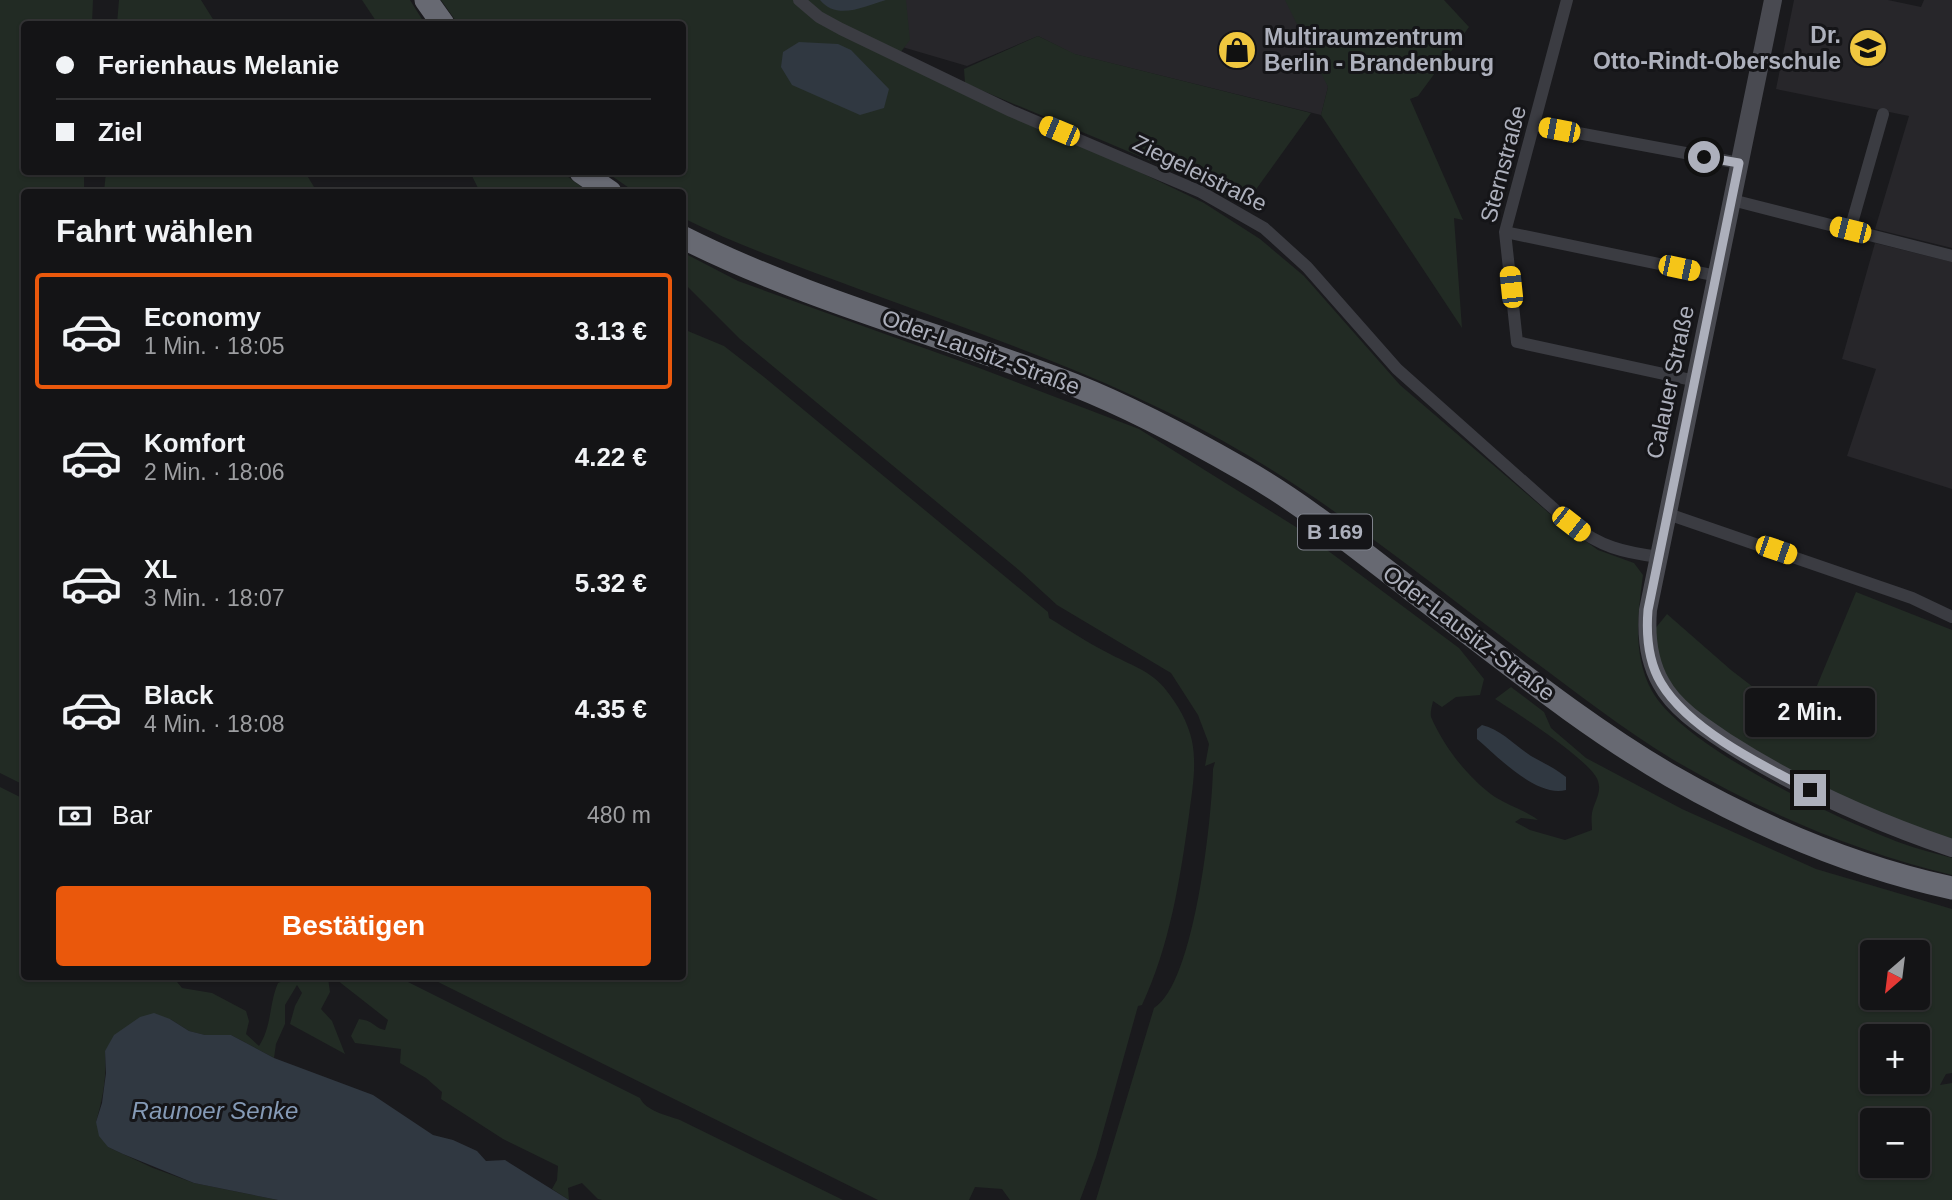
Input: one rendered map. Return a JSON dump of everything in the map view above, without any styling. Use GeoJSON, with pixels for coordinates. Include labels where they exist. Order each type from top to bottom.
{"type":"FeatureCollection","features":[{"type":"Feature","properties":{"kind":"highway"},"geometry":{"type":"LineString","coordinates":[[426,0],[441,21]]}},
{"type":"Feature","properties":{"kind":"highway"},"geometry":{"type":"LineString","coordinates":[[586,175],[606,189]]}},
{"type":"Feature","properties":{"kind":"highway","name":"Oder-Lausitz-Straße"},"geometry":{"type":"LineString","coordinates":[[686,239],[781,281],[1065,382],[1147,417],[1256,478],[1329,528],[1589,723],[1670,775],[1756,821],[1835,854],[1914,880],[1952,888]]}},
{"type":"Feature","properties":{"kind":"street","name":"Ziegeleistraße"},"geometry":{"type":"LineString","coordinates":[[799,0],[819,17],[841,29],[1011,111],[1201,192],[1264,228],[1307,267],[1398,369],[1571,524],[1600,544],[1625,552],[1659,557]]}},
{"type":"Feature","properties":{"kind":"street","name":"Sternstraße"},"geometry":{"type":"LineString","coordinates":[[1567,0],[1505,232],[1517,342],[1696,381]]}},
{"type":"Feature","properties":{"kind":"street","name":"Calauer Straße"},"geometry":{"type":"LineString","coordinates":[[1769,1],[1717,276],[1648,610],[1648,647],[1652,663],[1665,689],[1690,716],[1751,758],[1890,826],[1952,848]]}},
{"type":"Feature","properties":{"kind":"street"},"geometry":{"type":"LineString","coordinates":[[1850,230],[1883,114]]}},
{"type":"Feature","properties":{"kind":"street"},"geometry":{"type":"LineString","coordinates":[[1535,125],[1739,163]]}},
{"type":"Feature","properties":{"kind":"street"},"geometry":{"type":"LineString","coordinates":[[1732,200],[1952,256]]}},
{"type":"Feature","properties":{"kind":"street"},"geometry":{"type":"LineString","coordinates":[[1505,232],[1717,276]]}},
{"type":"Feature","properties":{"kind":"street"},"geometry":{"type":"LineString","coordinates":[[1668,514],[1912,598],[1952,617]]}},
{"type":"Feature","properties":{"kind":"shaded area"},"geometry":{"type":"Polygon","coordinates":[[[0,0],[93,0],[92,21],[21,21],[21,175],[84,175],[84,189],[21,189],[21,784],[0,773],[0,0]]]}},
{"type":"Feature","properties":{"kind":"shaded area"},"geometry":{"type":"Polygon","coordinates":[[[119,0],[201,0],[214,21],[117,21],[119,0]]]}},
{"type":"Feature","properties":{"kind":"shaded area"},"geometry":{"type":"Polygon","coordinates":[[[362,0],[410,0],[423,21],[376,21],[362,0]]]}},
{"type":"Feature","properties":{"kind":"shaded area"},"geometry":{"type":"Polygon","coordinates":[[[441,0],[906,0],[910,40],[900,53],[857,36],[1204,203],[1260,239],[1304,276],[1400,385],[1564,526],[1598,550],[1634,563],[1643,575],[1638,619],[1641,663],[1652,691],[1669,713],[1728,758],[1803,800],[1901,843],[1952,858],[1952,875],[1879,854],[1808,828],[1739,796],[1672,759],[1600,710],[1322,503],[1203,430],[1060,364],[772,257],[705,229],[686,220],[686,189],[631,189],[610,175],[686,175],[686,21],[456,21],[441,0]]]}},
{"type":"Feature","properties":{"kind":"shaded area"},"geometry":{"type":"Polygon","coordinates":[[[799,0],[1298,0],[1328,87],[1321,115],[1074,54],[1038,36],[967,66],[841,29],[799,0]]]}},
{"type":"Feature","properties":{"kind":"shaded area"},"geometry":{"type":"Polygon","coordinates":[[[1285,0],[1444,0],[1469,27],[1418,96],[1410,99],[1463,220],[1454,218],[1462,328],[1321,115],[1328,87],[1285,0]]]}},
{"type":"Feature","properties":{"kind":"shaded area","name":"Dr. Otto-Rindt-Oberschule"},"geometry":{"type":"Polygon","coordinates":[[[1794,0],[1888,0],[1921,7],[1924,0],[1952,0],[1952,248],[1875,229],[1909,116],[1776,89],[1794,0]]]}},
{"type":"Feature","properties":{"kind":"shaded area"},"geometry":{"type":"Polygon","coordinates":[[[1038,36],[1075,54],[1311,113],[1244,206],[1141,157],[965,83],[964,69],[1038,36]]]}},
{"type":"Feature","properties":{"kind":"shaded area"},"geometry":{"type":"Polygon","coordinates":[[[106,175],[307,175],[315,189],[104,189],[106,175]]]}},
{"type":"Feature","properties":{"kind":"shaded area"},"geometry":{"type":"Polygon","coordinates":[[[472,175],[566,175],[584,189],[478,189],[472,175]]]}},
{"type":"Feature","properties":{"kind":"shaded area"},"geometry":{"type":"Polygon","coordinates":[[[1875,243],[1952,262],[1952,489],[1847,456],[1876,369],[1842,359],[1875,243]]]}},
{"type":"Feature","properties":{"kind":"shaded area"},"geometry":{"type":"Polygon","coordinates":[[[686,254],[738,281],[1139,429],[1296,527],[1459,648],[1484,679],[1480,695],[1456,697],[1442,707],[1433,701],[1431,717],[1450,750],[1475,781],[1495,797],[1538,820],[1521,818],[1515,822],[1530,830],[1565,840],[1592,830],[1592,813],[1599,785],[1593,773],[1568,750],[1495,699],[1511,687],[1544,712],[1551,728],[1586,758],[1682,809],[1816,869],[1952,909],[1952,1073],[1946,1074],[1940,1085],[1952,1083],[1952,1200],[1096,1200],[1154,1008],[1168,992],[1180,967],[1190,934],[1205,859],[1215,762],[1205,766],[1209,744],[1198,715],[1171,673],[1057,605],[1020,571],[740,339],[686,285],[686,254]]]}},
{"type":"Feature","properties":{"kind":"shaded area"},"geometry":{"type":"Polygon","coordinates":[[[686,330],[724,346],[764,377],[1048,612],[1049,618],[1154,678],[1178,708],[1190,734],[1194,778],[1173,912],[1152,982],[1142,1005],[1138,1006],[1096,1157],[1080,1200],[1010,1200],[1002,1189],[975,1187],[969,1200],[878,1200],[434,980],[686,980],[686,330]]]}},
{"type":"Feature","properties":{"kind":"shaded area"},"geometry":{"type":"Polygon","coordinates":[[[1856,592],[1952,630],[1952,841],[1889,817],[1791,773],[1697,714],[1666,679],[1659,663],[1654,630],[1667,614],[1731,670],[1801,724],[1856,592]]]}},
{"type":"Feature","properties":{"kind":"shaded area"},"geometry":{"type":"Polygon","coordinates":[[[0,787],[21,798],[21,980],[175,980],[182,988],[212,993],[246,1011],[249,1021],[246,1034],[259,1046],[266,1031],[278,983],[285,980],[328,980],[330,992],[321,1009],[332,1021],[345,1054],[290,1024],[302,993],[297,985],[285,1005],[285,1024],[276,1044],[274,1058],[231,1035],[205,1035],[189,1031],[170,1019],[105,1051],[104,1087],[96,1122],[108,1147],[194,1183],[278,1200],[0,1200],[0,787]]]}},
{"type":"Feature","properties":{"kind":"shaded area"},"geometry":{"type":"Polygon","coordinates":[[[337,980],[404,980],[640,1098],[652,1109],[680,1120],[843,1200],[602,1200],[582,1183],[568,1188],[569,1200],[552,1189],[557,1180],[558,1166],[503,1139],[441,1099],[442,1092],[426,1078],[400,1063],[401,1049],[355,1043],[351,1036],[359,1019],[385,1030],[388,1020],[337,980]]]}},
{"type":"Feature","properties":{"kind":"water"},"geometry":{"type":"Polygon","coordinates":[[[820,0],[886,0],[843,11],[835,10],[820,0]]]}},
{"type":"Feature","properties":{"kind":"water"},"geometry":{"type":"Polygon","coordinates":[[[799,42],[838,44],[851,50],[889,89],[884,108],[860,115],[792,85],[781,67],[783,52],[799,42]]]}},
{"type":"Feature","properties":{"kind":"water"},"geometry":{"type":"Polygon","coordinates":[[[1482,725],[1502,734],[1566,777],[1566,790],[1543,788],[1518,774],[1477,739],[1477,729],[1482,725]]]}},
{"type":"Feature","properties":{"kind":"water","name":"Raunoer Senke"},"geometry":{"type":"Polygon","coordinates":[[[154,1013],[189,1031],[205,1035],[231,1035],[274,1058],[373,1095],[433,1135],[453,1140],[477,1151],[486,1161],[505,1160],[569,1200],[278,1200],[194,1183],[123,1154],[108,1147],[99,1136],[96,1122],[106,1073],[105,1051],[114,1035],[140,1017],[154,1013]]]}},
{"type":"Feature","properties":{"kind":"place","name":"Dr. Otto-Rindt-Oberschule"},"geometry":{"type":"Point","coordinates":[1868,48]}},
{"type":"Feature","properties":{"kind":"place","name":"Multiraumzentrum Berlin - Brandenburg"},"geometry":{"type":"Point","coordinates":[1237,50]}},
{"type":"Feature","properties":{"kind":"route"},"geometry":{"type":"LineString","coordinates":[[1704,157],[1739,163],[1648,610],[1648,647],[1660,682],[1690,716],[1751,758],[1810,790]]}}]}
